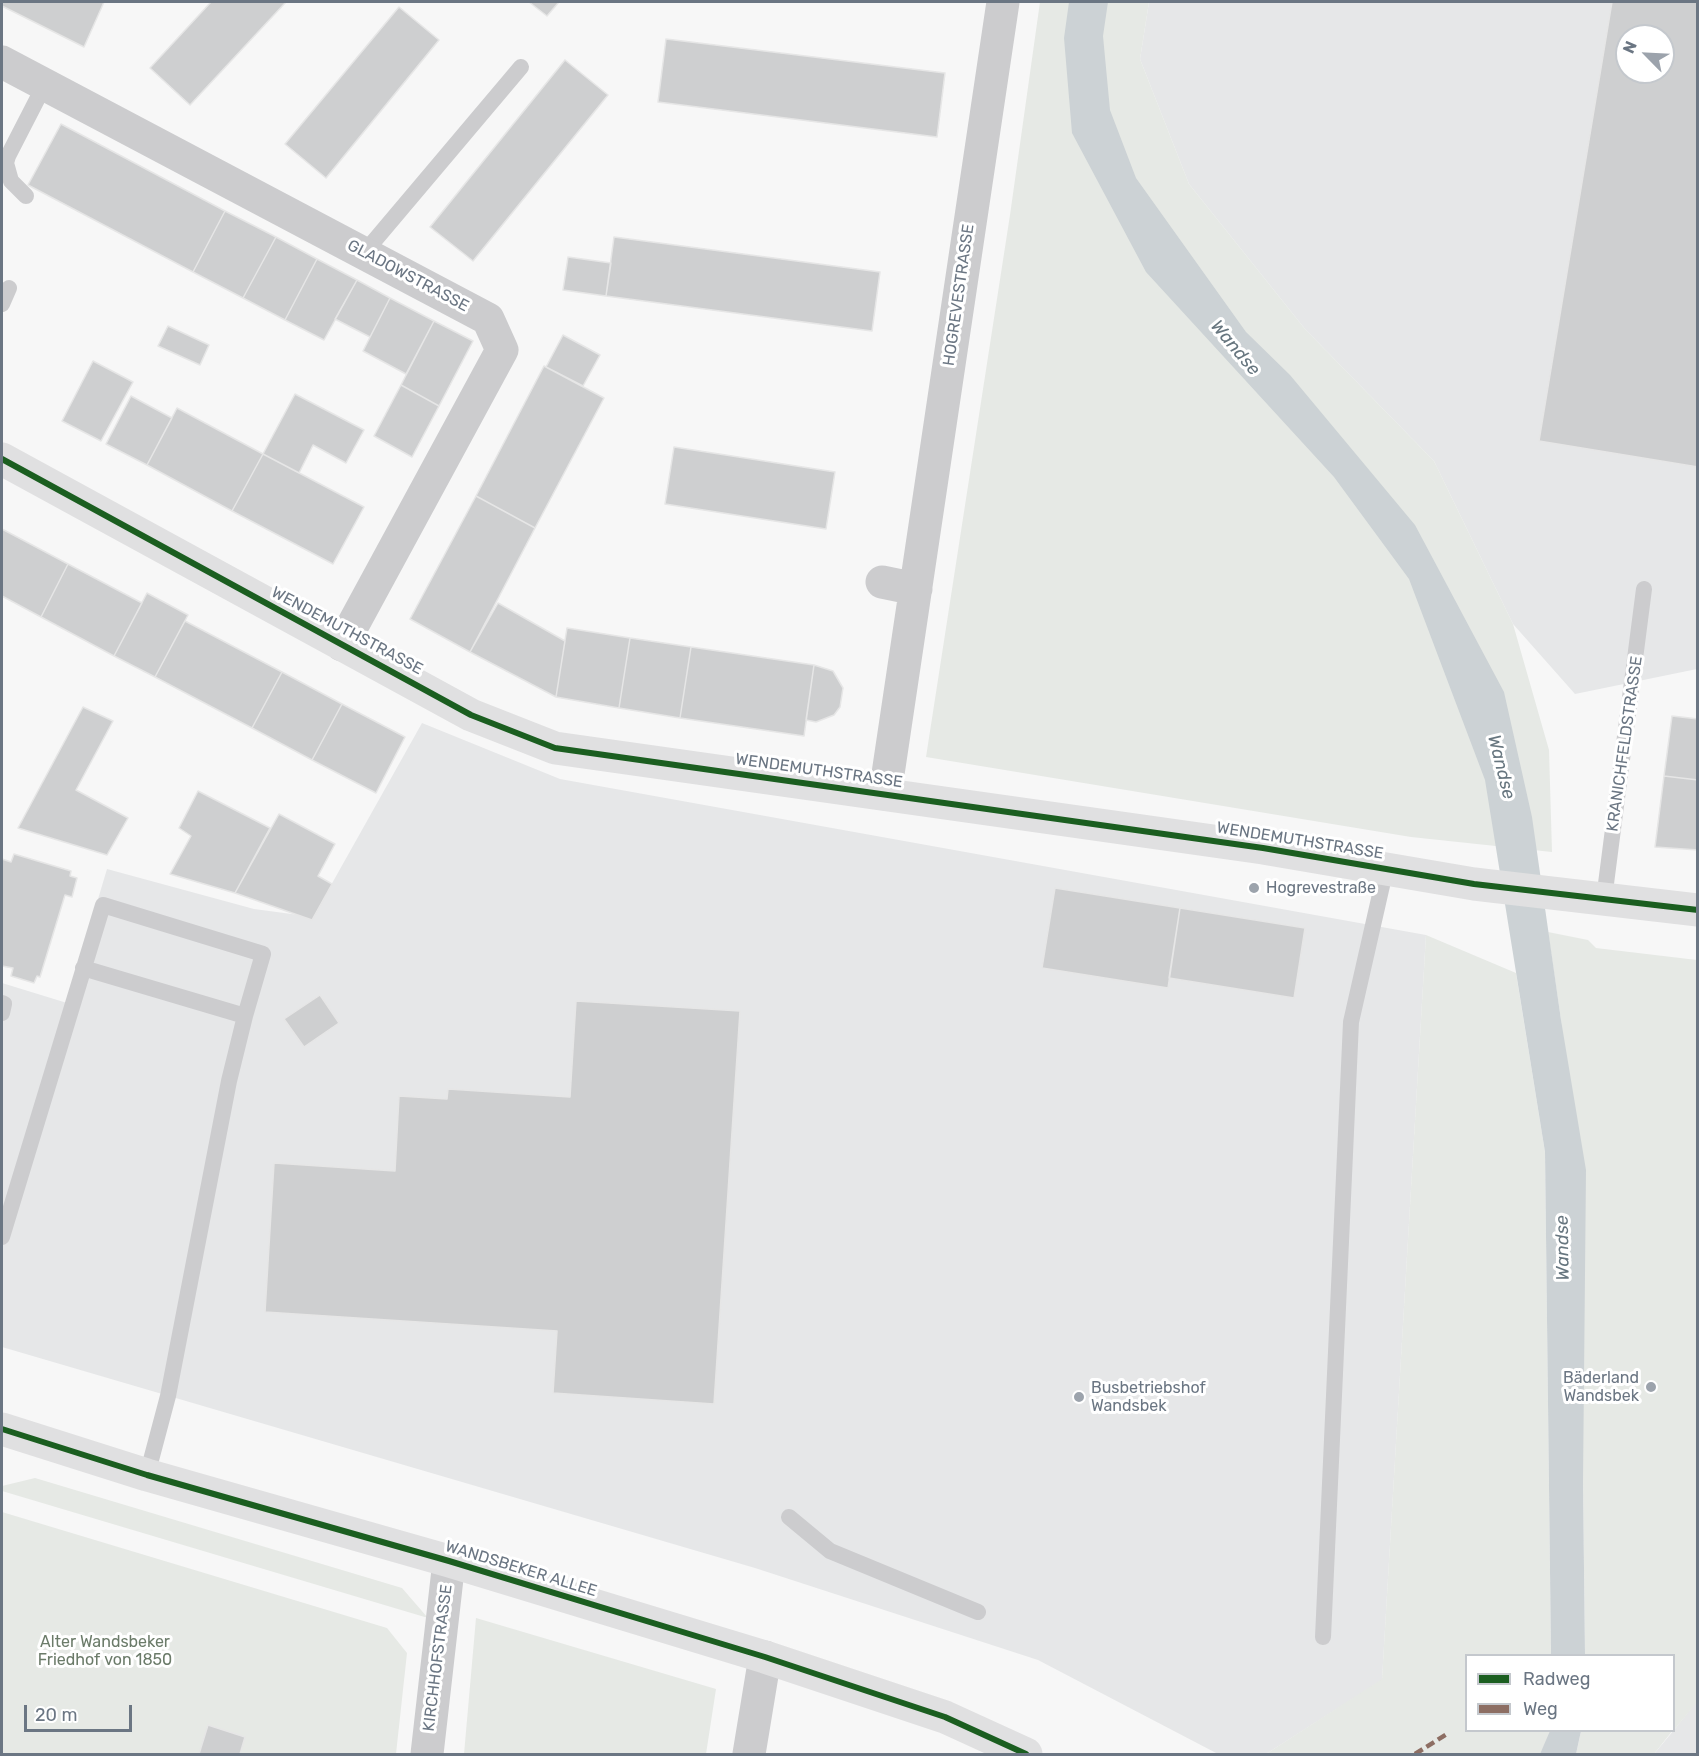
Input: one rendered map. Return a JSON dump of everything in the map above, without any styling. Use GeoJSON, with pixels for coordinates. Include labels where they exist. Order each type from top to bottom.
{"type":"FeatureCollection","features":[{"type":"Feature","properties":{"kind":"street","name":"HOGREVESTRASSE"},"geometry":{"type":"LineString","coordinates":[[885,794],[1003,2]]}},
{"type":"Feature","properties":{"kind":"street","name":"GLADOWSTRASSE"},"geometry":{"type":"LineString","coordinates":[[2,62],[488,319],[502,350],[342,645]]}},
{"type":"Feature","properties":{"kind":"street","name":"WENDEMUTHSTRASSE"},"geometry":{"type":"LineString","coordinates":[[2,459],[471,715],[555,748],[885,794],[1488,885],[1698,910]]}},
{"type":"Feature","properties":{"kind":"street"},"geometry":{"type":"LineString","coordinates":[[882,582],[916,589]]}},
{"type":"Feature","properties":{"kind":"street","name":"WANDSBEKER ALLEE"},"geometry":{"type":"LineString","coordinates":[[2,1429],[147,1475],[449,1561],[765,1657],[945,1717],[1026,1755]]}},
{"type":"Feature","properties":{"kind":"street","name":"KIRCHHOFSTRASSE"},"geometry":{"type":"LineString","coordinates":[[426,1755],[449,1561]]}},
{"type":"Feature","properties":{"kind":"street"},"geometry":{"type":"LineString","coordinates":[[749,1755],[765,1657]]}},
{"type":"Feature","properties":{"kind":"lane"},"geometry":{"type":"LineString","coordinates":[[364,252],[521,68]]}},
{"type":"Feature","properties":{"kind":"lane"},"geometry":{"type":"LineString","coordinates":[[26,196],[11,181],[6,163],[45,84]]}},
{"type":"Feature","properties":{"kind":"lane","name":"KRANICHFELDSTRASSE"},"geometry":{"type":"LineString","coordinates":[[1604,899],[1644,589]]}},
{"type":"Feature","properties":{"kind":"lane"},"geometry":{"type":"LineString","coordinates":[[1323,1637],[1351,1022],[1386,868]]}},
{"type":"Feature","properties":{"kind":"lane"},"geometry":{"type":"LineString","coordinates":[[2,1237],[103,905],[263,954],[245,1016],[168,1396],[147,1475]]}},
{"type":"Feature","properties":{"kind":"lane"},"geometry":{"type":"LineString","coordinates":[[83,968],[245,1016]]}},
{"type":"Feature","properties":{"kind":"lane"},"geometry":{"type":"LineString","coordinates":[[2,1003],[4,1004],[2,1013]]}},
{"type":"Feature","properties":{"kind":"lane"},"geometry":{"type":"LineString","coordinates":[[789,1517],[830,1551],[978,1612]]}},
{"type":"Feature","properties":{"kind":"shaded area"},"geometry":{"type":"Polygon","coordinates":[[[1149,2],[1697,2],[1697,669],[1575,694],[1513,624],[1434,461],[1305,329],[1189,184],[1140,59],[1149,2]]]}},
{"type":"Feature","properties":{"kind":"shaded area","name":"Busbetriebshof Wandsbek"},"geometry":{"type":"Polygon","coordinates":[[[422,723],[560,779],[1426,935],[1382,1680],[1266,1754],[1218,1754],[1038,1660],[755,1568],[2,1347],[2,983],[67,1003],[107,869],[254,909],[312,919],[422,723]]]}},
{"type":"Feature","properties":{"kind":"shaded area"},"geometry":{"type":"Polygon","coordinates":[[[1697,1701],[1697,1754],[1654,1754],[1672,1732],[1675,1732],[1675,1729],[1697,1701]]]}},
{"type":"Feature","properties":{"kind":"green space"},"geometry":{"type":"Polygon","coordinates":[[[1040,2],[1149,2],[1140,59],[1189,184],[1305,329],[1434,461],[1513,624],[1549,750],[1552,852],[1411,837],[926,757],[1010,215],[1040,2]]]}},
{"type":"Feature","properties":{"kind":"green space","name":"Bäderland Wandsbek"},"geometry":{"type":"Polygon","coordinates":[[[1548,932],[1588,940],[1596,948],[1697,960],[1698,1701],[1675,1729],[1675,1654],[1585,1654],[1583,1482],[1561,1020],[1548,932]]]}},
{"type":"Feature","properties":{"kind":"green space"},"geometry":{"type":"Polygon","coordinates":[[[1426,935],[1516,973],[1545,1152],[1551,1654],[1465,1654],[1465,1732],[1550,1732],[1550,1735],[1540,1754],[1266,1754],[1382,1679],[1426,935]]]}},
{"type":"Feature","properties":{"kind":"green space"},"geometry":{"type":"Polygon","coordinates":[[[35,1478],[402,1588],[428,1618],[2,1491],[2,1486],[35,1478]]]}},
{"type":"Feature","properties":{"kind":"green space","name":"Alter Wandsbeker Friedhof von 1850"},"geometry":{"type":"Polygon","coordinates":[[[2,1512],[387,1628],[407,1653],[396,1754],[2,1754],[2,1512]]]}},
{"type":"Feature","properties":{"kind":"green space"},"geometry":{"type":"Polygon","coordinates":[[[476,1618],[716,1689],[706,1754],[464,1754],[476,1618]]]}},
{"type":"Feature","properties":{"kind":"green space"},"geometry":{"type":"Polygon","coordinates":[[[1581,1732],[1671,1732],[1654,1754],[1576,1754],[1581,1732]]]}},
{"type":"Feature","properties":{"kind":"water","name":"Wandse"},"geometry":{"type":"Polygon","coordinates":[[[1069,2],[1108,2],[1103,36],[1110,110],[1136,178],[1246,332],[1290,375],[1415,525],[1504,692],[1532,817],[1561,1020],[1586,1170],[1583,1482],[1585,1654],[1551,1654],[1545,1152],[1485,780],[1409,579],[1334,477],[1146,272],[1072,133],[1064,38],[1069,2]]]}},
{"type":"Feature","properties":{"kind":"water"},"geometry":{"type":"Polygon","coordinates":[[[1550,1732],[1581,1732],[1576,1754],[1540,1754],[1550,1732]]]}},
{"type":"Feature","properties":{"kind":"building"},"geometry":{"type":"Polygon","coordinates":[[[2,2],[104,2],[84,47],[2,6],[2,2]]]}},
{"type":"Feature","properties":{"kind":"building"},"geometry":{"type":"Polygon","coordinates":[[[211,2],[286,2],[190,105],[150,68],[211,2]]]}},
{"type":"Feature","properties":{"kind":"building"},"geometry":{"type":"Polygon","coordinates":[[[529,2],[559,2],[547,16],[529,2]]]}},
{"type":"Feature","properties":{"kind":"building"},"geometry":{"type":"Polygon","coordinates":[[[1612,2],[1698,2],[1698,467],[1539,441],[1612,2]]]}},
{"type":"Feature","properties":{"kind":"building"},"geometry":{"type":"Polygon","coordinates":[[[399,7],[439,40],[326,178],[285,144],[399,7]]]}},
{"type":"Feature","properties":{"kind":"building"},"geometry":{"type":"Polygon","coordinates":[[[666,39],[945,73],[937,137],[658,102],[666,39]]]}},
{"type":"Feature","properties":{"kind":"building"},"geometry":{"type":"Polygon","coordinates":[[[565,60],[608,95],[473,261],[430,227],[565,60]]]}},
{"type":"Feature","properties":{"kind":"building"},"geometry":{"type":"Polygon","coordinates":[[[61,124],[225,211],[193,272],[28,185],[61,124]]]}},
{"type":"Feature","properties":{"kind":"building"},"geometry":{"type":"Polygon","coordinates":[[[225,211],[276,237],[243,298],[193,272],[225,211]]]}},
{"type":"Feature","properties":{"kind":"building"},"geometry":{"type":"Polygon","coordinates":[[[276,237],[317,259],[285,320],[243,298],[276,237]]]}},
{"type":"Feature","properties":{"kind":"building"},"geometry":{"type":"Polygon","coordinates":[[[614,237],[880,272],[872,331],[606,296],[614,237]]]}},
{"type":"Feature","properties":{"kind":"building"},"geometry":{"type":"Polygon","coordinates":[[[568,257],[611,263],[606,296],[563,290],[568,257]]]}},
{"type":"Feature","properties":{"kind":"building"},"geometry":{"type":"Polygon","coordinates":[[[317,259],[357,280],[324,340],[285,320],[317,259]]]}},
{"type":"Feature","properties":{"kind":"building"},"geometry":{"type":"Polygon","coordinates":[[[357,280],[390,298],[370,337],[335,319],[357,280]]]}},
{"type":"Feature","properties":{"kind":"building"},"geometry":{"type":"Polygon","coordinates":[[[390,298],[434,321],[406,374],[363,351],[390,298]]]}},
{"type":"Feature","properties":{"kind":"building"},"geometry":{"type":"Polygon","coordinates":[[[434,321],[473,341],[439,406],[401,385],[434,321]]]}},
{"type":"Feature","properties":{"kind":"building"},"geometry":{"type":"Polygon","coordinates":[[[168,326],[209,345],[200,365],[158,346],[168,326]]]}},
{"type":"Feature","properties":{"kind":"building"},"geometry":{"type":"Polygon","coordinates":[[[563,335],[600,355],[583,386],[546,367],[563,335]]]}},
{"type":"Feature","properties":{"kind":"building"},"geometry":{"type":"Polygon","coordinates":[[[93,361],[133,382],[101,441],[62,421],[93,361]]]}},
{"type":"Feature","properties":{"kind":"building"},"geometry":{"type":"Polygon","coordinates":[[[544,366],[604,398],[535,528],[476,496],[544,366]]]}},
{"type":"Feature","properties":{"kind":"building"},"geometry":{"type":"Polygon","coordinates":[[[401,385],[439,406],[412,457],[374,436],[401,385]]]}},
{"type":"Feature","properties":{"kind":"building"},"geometry":{"type":"Polygon","coordinates":[[[295,394],[364,430],[346,463],[313,445],[299,473],[263,454],[295,394]]]}},
{"type":"Feature","properties":{"kind":"building"},"geometry":{"type":"Polygon","coordinates":[[[131,396],[172,418],[147,465],[106,444],[131,396]]]}},
{"type":"Feature","properties":{"kind":"building"},"geometry":{"type":"Polygon","coordinates":[[[177,408],[263,454],[232,511],[147,465],[177,408]]]}},
{"type":"Feature","properties":{"kind":"building"},"geometry":{"type":"Polygon","coordinates":[[[674,447],[835,472],[826,529],[665,504],[674,447]]]}},
{"type":"Feature","properties":{"kind":"building"},"geometry":{"type":"Polygon","coordinates":[[[263,454],[364,507],[333,564],[232,511],[263,454]]]}},
{"type":"Feature","properties":{"kind":"building"},"geometry":{"type":"Polygon","coordinates":[[[476,496],[535,528],[470,652],[410,619],[476,496]]]}},
{"type":"Feature","properties":{"kind":"building"},"geometry":{"type":"Polygon","coordinates":[[[2,529],[68,564],[41,617],[2,596],[2,529]]]}},
{"type":"Feature","properties":{"kind":"building"},"geometry":{"type":"Polygon","coordinates":[[[68,564],[142,603],[114,656],[41,617],[68,564]]]}},
{"type":"Feature","properties":{"kind":"building"},"geometry":{"type":"Polygon","coordinates":[[[147,593],[188,615],[155,677],[114,656],[147,593]]]}},
{"type":"Feature","properties":{"kind":"building"},"geometry":{"type":"Polygon","coordinates":[[[498,603],[565,641],[556,697],[470,652],[498,603]]]}},
{"type":"Feature","properties":{"kind":"building"},"geometry":{"type":"Polygon","coordinates":[[[185,621],[282,672],[252,728],[155,677],[185,621]]]}},
{"type":"Feature","properties":{"kind":"building"},"geometry":{"type":"Polygon","coordinates":[[[567,628],[630,638],[619,708],[556,697],[567,628]]]}},
{"type":"Feature","properties":{"kind":"building"},"geometry":{"type":"Polygon","coordinates":[[[630,638],[691,647],[680,718],[619,708],[630,638]]]}},
{"type":"Feature","properties":{"kind":"building"},"geometry":{"type":"Polygon","coordinates":[[[691,647],[814,665],[804,736],[680,718],[691,647]]]}},
{"type":"Feature","properties":{"kind":"building"},"geometry":{"type":"Polygon","coordinates":[[[814,665],[833,671],[843,688],[840,707],[834,715],[816,722],[806,720],[814,665]]]}},
{"type":"Feature","properties":{"kind":"building"},"geometry":{"type":"Polygon","coordinates":[[[282,672],[342,704],[312,760],[252,728],[282,672]]]}},
{"type":"Feature","properties":{"kind":"building"},"geometry":{"type":"Polygon","coordinates":[[[342,704],[405,737],[376,793],[312,760],[342,704]]]}},
{"type":"Feature","properties":{"kind":"building"},"geometry":{"type":"Polygon","coordinates":[[[83,707],[113,721],[76,790],[128,818],[107,855],[18,828],[83,707]]]}},
{"type":"Feature","properties":{"kind":"building"},"geometry":{"type":"Polygon","coordinates":[[[1672,716],[1698,719],[1698,780],[1664,776],[1672,716]]]}},
{"type":"Feature","properties":{"kind":"building"},"geometry":{"type":"Polygon","coordinates":[[[1664,776],[1698,780],[1698,850],[1655,847],[1664,776]]]}},
{"type":"Feature","properties":{"kind":"building"},"geometry":{"type":"Polygon","coordinates":[[[198,791],[270,828],[235,893],[170,874],[191,836],[179,828],[198,791]]]}},
{"type":"Feature","properties":{"kind":"building"},"geometry":{"type":"Polygon","coordinates":[[[279,814],[335,844],[318,876],[332,884],[312,920],[235,893],[279,814]]]}},
{"type":"Feature","properties":{"kind":"building"},"geometry":{"type":"Polygon","coordinates":[[[14,854],[71,871],[70,876],[77,878],[72,897],[65,895],[40,977],[37,976],[34,983],[11,976],[13,968],[2,966],[2,859],[11,862],[14,854]]]}},
{"type":"Feature","properties":{"kind":"building"},"geometry":{"type":"Polygon","coordinates":[[[1055,888],[1180,908],[1168,988],[1042,968],[1055,888]]]}},
{"type":"Feature","properties":{"kind":"building"},"geometry":{"type":"Polygon","coordinates":[[[1180,908],[1305,928],[1294,998],[1169,978],[1180,908]]]}},
{"type":"Feature","properties":{"kind":"building"},"geometry":{"type":"Polygon","coordinates":[[[320,995],[339,1023],[304,1047],[284,1019],[320,995]]]}},
{"type":"Feature","properties":{"kind":"building"},"geometry":{"type":"Polygon","coordinates":[[[576,1001],[740,1011],[714,1404],[553,1393],[557,1331],[265,1312],[274,1163],[395,1171],[399,1096],[447,1099],[448,1089],[570,1097],[576,1001]]]}},
{"type":"Feature","properties":{"kind":"building"},"geometry":{"type":"Polygon","coordinates":[[[208,1725],[245,1737],[240,1754],[199,1754],[208,1725]]]}},
{"type":"Feature","properties":{"kind":"marked path"},"geometry":{"type":"LineString","coordinates":[[1415,1754],[1447,1734]]}},
{"type":"Feature","properties":{"kind":"cycle path"},"geometry":{"type":"LineString","coordinates":[[2,459],[471,715],[555,748],[1263,848],[1474,884],[1698,910]]}},
{"type":"Feature","properties":{"kind":"cycle path"},"geometry":{"type":"LineString","coordinates":[[2,1429],[147,1475],[449,1561],[765,1657],[945,1717],[1026,1754]]}},
{"type":"Feature","properties":{"kind":"place","name":"Hogrevestraße"},"geometry":{"type":"Point","coordinates":[1254,888]}},
{"type":"Feature","properties":{"kind":"place","name":"Bäderland Wandsbek"},"geometry":{"type":"Point","coordinates":[1651,1387]}},
{"type":"Feature","properties":{"kind":"place","name":"Busbetriebshof Wandsbek"},"geometry":{"type":"Point","coordinates":[1079,1397]}}]}
